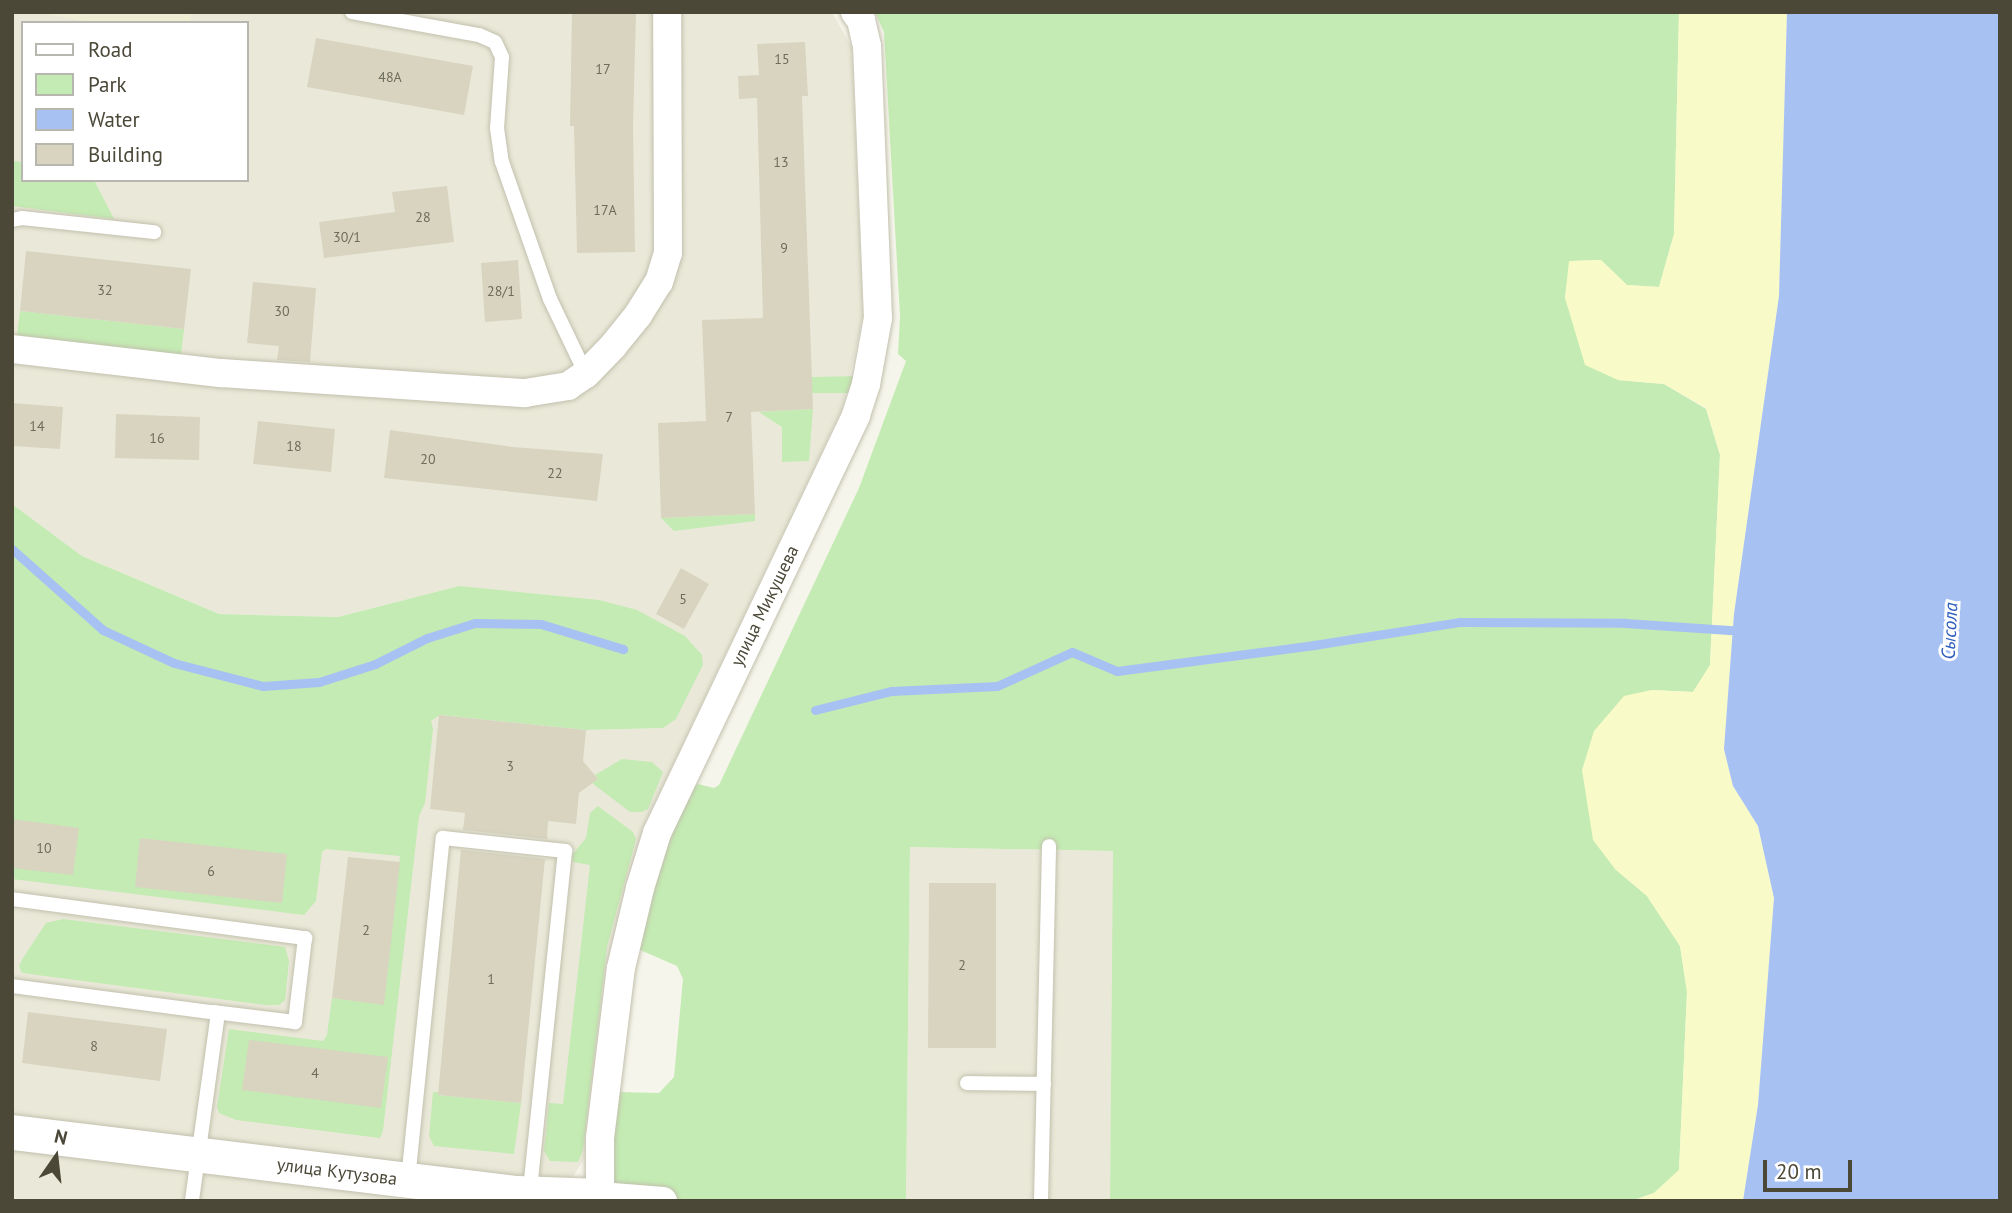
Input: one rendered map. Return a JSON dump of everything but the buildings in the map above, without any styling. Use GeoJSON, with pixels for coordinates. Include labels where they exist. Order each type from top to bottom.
{"type":"FeatureCollection","features":[{"type":"Feature","properties":{"kind":"street"},"geometry":{"type":"LineString","coordinates":[[12,349],[221,373],[525,393],[568,386],[586,374],[614,346],[638,315],[659,282],[668,253],[667,12]]}},
{"type":"Feature","properties":{"kind":"street","name":"улица Микушева"},"geometry":{"type":"LineString","coordinates":[[600,1198],[600,1138],[619,981],[640,888],[657,834],[856,415],[866,384],[878,318],[867,46],[861,20],[855,12]]}},
{"type":"Feature","properties":{"kind":"street","name":"улица Кутузова"},"geometry":{"type":"LineString","coordinates":[[12,1132],[529,1194],[663,1201]]}},
{"type":"Feature","properties":{"kind":"lane"},"geometry":{"type":"LineString","coordinates":[[352,12],[479,35],[495,42],[502,57],[497,128],[502,162],[550,299],[586,374]]}},
{"type":"Feature","properties":{"kind":"lane"},"geometry":{"type":"LineString","coordinates":[[12,220],[22,218],[153,232]]}},
{"type":"Feature","properties":{"kind":"lane"},"geometry":{"type":"LineString","coordinates":[[408,1180],[443,838],[565,851],[529,1194]]}},
{"type":"Feature","properties":{"kind":"lane"},"geometry":{"type":"LineString","coordinates":[[1041,1201],[1049,846]]}},
{"type":"Feature","properties":{"kind":"lane"},"geometry":{"type":"LineString","coordinates":[[12,899],[305,938],[295,1022],[12,986]]}},
{"type":"Feature","properties":{"kind":"lane"},"geometry":{"type":"LineString","coordinates":[[192,1201],[218,1013],[213,1012]]}},
{"type":"Feature","properties":{"kind":"lane"},"geometry":{"type":"LineString","coordinates":[[967,1083],[1044,1084]]}},
{"type":"Feature","properties":{"kind":"shaded area"},"geometry":{"type":"Polygon","coordinates":[[[12,12],[832,12],[852,48],[863,317],[842,409],[643,827],[611,948],[584,1159],[572,1178],[559,1181],[12,1118],[12,650],[363,767],[439,715],[586,730],[663,728],[459,586],[338,617],[219,614],[82,556],[12,504],[12,12]]]}},
{"type":"Feature","properties":{"kind":"shaded area"},"geometry":{"type":"Polygon","coordinates":[[[36,12],[191,12],[190,21],[84,21],[36,12]]]}},
{"type":"Feature","properties":{"kind":"shaded area"},"geometry":{"type":"Polygon","coordinates":[[[910,847],[1114,851],[1110,1201],[906,1200],[910,847]]]}},
{"type":"Feature","properties":{"kind":"shaded area"},"geometry":{"type":"Polygon","coordinates":[[[12,1146],[451,1201],[12,1201],[12,1146]]]}},
{"type":"Feature","properties":{"kind":"green space"},"geometry":{"type":"Polygon","coordinates":[[[875,12],[1679,12],[1674,234],[1659,287],[1627,285],[1601,260],[1570,261],[1565,298],[1618,380],[1664,384],[1706,409],[1720,455],[1710,665],[1693,692],[1651,690],[1615,869],[1647,896],[1680,946],[1687,992],[1679,1170],[1654,1193],[1631,1201],[1110,1201],[1113,851],[910,847],[906,1200],[1031,1201],[618,1201],[607,1192],[618,1092],[659,1093],[674,1077],[683,979],[677,966],[638,949],[658,859],[692,788],[698,784],[714,788],[719,785],[859,488],[906,361],[898,354],[900,316],[884,32],[875,12]]]}},
{"type":"Feature","properties":{"kind":"green space"},"geometry":{"type":"Polygon","coordinates":[[[12,161],[21,162],[21,182],[95,182],[114,219],[12,206],[12,161]]]}},
{"type":"Feature","properties":{"kind":"green space"},"geometry":{"type":"Polygon","coordinates":[[[20,311],[184,329],[181,355],[17,336],[20,311]]]}},
{"type":"Feature","properties":{"kind":"green space"},"geometry":{"type":"Polygon","coordinates":[[[860,376],[848,393],[812,393],[811,377],[860,376]]]}},
{"type":"Feature","properties":{"kind":"green space"},"geometry":{"type":"Polygon","coordinates":[[[813,409],[809,461],[782,462],[782,427],[759,412],[813,409]]]}},
{"type":"Feature","properties":{"kind":"green space"},"geometry":{"type":"Polygon","coordinates":[[[12,504],[82,556],[219,614],[338,617],[459,586],[599,600],[637,610],[685,636],[702,655],[703,665],[676,719],[663,728],[586,730],[440,715],[431,721],[433,729],[425,803],[419,816],[383,1131],[380,1138],[236,1120],[219,1113],[217,1107],[229,1029],[323,1041],[327,1035],[332,998],[383,1004],[400,856],[326,849],[322,852],[316,901],[304,915],[12,879],[12,504]]]}},
{"type":"Feature","properties":{"kind":"green space"},"geometry":{"type":"Polygon","coordinates":[[[755,514],[755,521],[674,531],[661,518],[755,514]]]}},
{"type":"Feature","properties":{"kind":"green space"},"geometry":{"type":"Polygon","coordinates":[[[622,759],[652,762],[663,772],[648,809],[642,812],[630,812],[592,783],[598,779],[595,775],[622,759]]]}},
{"type":"Feature","properties":{"kind":"green space"},"geometry":{"type":"Polygon","coordinates":[[[598,806],[633,832],[636,839],[607,947],[583,1150],[578,1162],[550,1161],[544,1151],[549,1103],[563,1104],[590,865],[573,862],[572,855],[586,838],[590,813],[598,806]]]}},
{"type":"Feature","properties":{"kind":"green space"},"geometry":{"type":"Polygon","coordinates":[[[63,919],[285,947],[289,961],[285,1000],[279,1005],[266,1005],[22,973],[19,966],[46,923],[63,919]]]}},
{"type":"Feature","properties":{"kind":"green space"},"geometry":{"type":"Polygon","coordinates":[[[433,1092],[438,1092],[438,1095],[521,1103],[514,1154],[434,1146],[429,1136],[433,1092]]]}},
{"type":"Feature","properties":{"kind":"sand"},"geometry":{"type":"Polygon","coordinates":[[[1679,12],[1787,12],[1779,296],[1734,614],[1724,749],[1733,786],[1758,826],[1774,898],[1758,1105],[1743,1201],[1632,1201],[1654,1193],[1679,1170],[1687,992],[1680,946],[1647,896],[1615,869],[1593,840],[1582,770],[1594,731],[1624,696],[1651,690],[1693,692],[1710,665],[1720,455],[1706,408],[1664,384],[1618,380],[1585,365],[1565,298],[1569,261],[1601,260],[1627,285],[1659,287],[1674,234],[1679,12]]]}},
{"type":"Feature","properties":{"kind":"water","name":"Сысола"},"geometry":{"type":"Polygon","coordinates":[[[1787,12],[2000,12],[2000,1201],[1743,1201],[1758,1105],[1774,898],[1758,826],[1733,786],[1724,749],[1734,614],[1779,296],[1787,12]]]}},
{"type":"Feature","properties":{"kind":"waterway"},"geometry":{"type":"LineString","coordinates":[[12,549],[103,630],[174,663],[263,686],[319,682],[375,664],[427,638],[475,623],[541,624],[623,649]]}},
{"type":"Feature","properties":{"kind":"waterway"},"geometry":{"type":"LineString","coordinates":[[815,710],[891,691],[997,686],[1072,652],[1117,671],[1314,645],[1460,622],[1625,623],[1744,631]]}}]}
